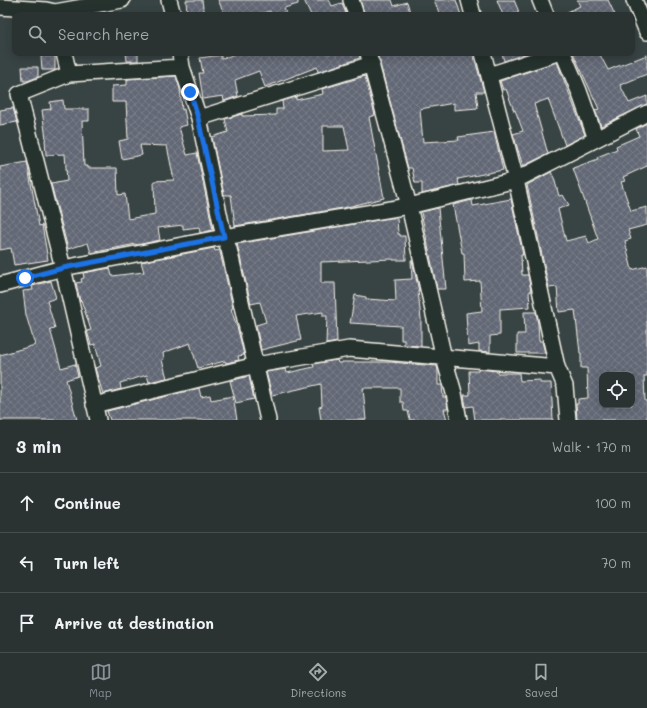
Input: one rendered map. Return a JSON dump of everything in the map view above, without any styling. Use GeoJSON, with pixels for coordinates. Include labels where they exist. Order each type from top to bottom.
{"type":"FeatureCollection","features":[{"type":"Feature","properties":{"kind":"street"},"geometry":{"type":"LineString","coordinates":[[65,12],[122,0]]}},
{"type":"Feature","properties":{"kind":"street"},"geometry":{"type":"LineString","coordinates":[[169,0],[172,12]]}},
{"type":"Feature","properties":{"kind":"street"},"geometry":{"type":"LineString","coordinates":[[351,0],[355,12]]}},
{"type":"Feature","properties":{"kind":"street"},"geometry":{"type":"LineString","coordinates":[[469,0],[472,12]]}},
{"type":"Feature","properties":{"kind":"street"},"geometry":{"type":"LineString","coordinates":[[540,0],[545,12]]}},
{"type":"Feature","properties":{"kind":"street"},"geometry":{"type":"LineString","coordinates":[[634,0],[647,32]]}},
{"type":"Feature","properties":{"kind":"street"},"geometry":{"type":"LineString","coordinates":[[0,8],[46,10],[50,12]]}},
{"type":"Feature","properties":{"kind":"street"},"geometry":{"type":"LineString","coordinates":[[65,56],[69,74]]}},
{"type":"Feature","properties":{"kind":"street"},"geometry":{"type":"LineString","coordinates":[[484,56],[516,180],[557,367],[564,386],[568,420]]}},
{"type":"Feature","properties":{"kind":"street"},"geometry":{"type":"LineString","coordinates":[[489,75],[548,56]]}},
{"type":"Feature","properties":{"kind":"street"},"geometry":{"type":"LineString","coordinates":[[564,56],[596,139]]}},
{"type":"Feature","properties":{"kind":"street"},"geometry":{"type":"LineString","coordinates":[[198,118],[370,59],[409,206],[444,358],[454,393],[459,420]]}},
{"type":"Feature","properties":{"kind":"street"},"geometry":{"type":"LineString","coordinates":[[98,420],[63,268],[19,94],[69,74],[181,60],[198,118],[224,237],[229,248],[268,420]]}},
{"type":"Feature","properties":{"kind":"street"},"geometry":{"type":"LineString","coordinates":[[0,285],[63,268],[224,237],[409,206],[516,180],[647,113]]}},
{"type":"Feature","properties":{"kind":"street"},"geometry":{"type":"LineString","coordinates":[[94,405],[256,365],[349,349],[557,367]]}},
{"type":"Feature","properties":{"kind":"building"},"geometry":{"type":"Polygon","coordinates":[[[186,0],[202,0],[204,12],[187,12],[186,0]]]}},
{"type":"Feature","properties":{"kind":"building"},"geometry":{"type":"Polygon","coordinates":[[[218,0],[298,0],[298,4],[284,8],[286,12],[224,12],[218,0]]]}},
{"type":"Feature","properties":{"kind":"building"},"geometry":{"type":"Polygon","coordinates":[[[304,0],[329,0],[332,6],[342,3],[345,12],[310,12],[304,0]]]}},
{"type":"Feature","properties":{"kind":"building"},"geometry":{"type":"Polygon","coordinates":[[[360,0],[392,0],[394,6],[407,2],[410,12],[364,12],[360,0]]]}},
{"type":"Feature","properties":{"kind":"building"},"geometry":{"type":"Polygon","coordinates":[[[434,0],[456,0],[460,12],[439,12],[434,0]]]}},
{"type":"Feature","properties":{"kind":"building"},"geometry":{"type":"Polygon","coordinates":[[[497,0],[514,0],[519,12],[502,12],[497,0]]]}},
{"type":"Feature","properties":{"kind":"building"},"geometry":{"type":"Polygon","coordinates":[[[577,0],[608,0],[614,12],[567,12],[580,6],[577,0]]]}},
{"type":"Feature","properties":{"kind":"building"},"geometry":{"type":"Polygon","coordinates":[[[647,55],[647,74],[620,85],[629,103],[647,96],[647,104],[601,126],[595,110],[599,109],[574,56],[601,56],[608,70],[647,55]]]}},
{"type":"Feature","properties":{"kind":"building"},"geometry":{"type":"Polygon","coordinates":[[[41,56],[55,56],[55,70],[42,70],[41,56]]]}},
{"type":"Feature","properties":{"kind":"building"},"geometry":{"type":"Polygon","coordinates":[[[126,56],[138,56],[138,61],[127,61],[126,56]]]}},
{"type":"Feature","properties":{"kind":"building"},"geometry":{"type":"Polygon","coordinates":[[[221,56],[221,59],[230,56],[360,56],[360,58],[318,72],[317,67],[265,87],[259,71],[235,80],[238,96],[224,101],[223,96],[203,99],[199,73],[203,73],[200,58],[221,56]]]}},
{"type":"Feature","properties":{"kind":"building"},"geometry":{"type":"Polygon","coordinates":[[[378,56],[474,56],[484,92],[476,92],[478,108],[454,110],[454,103],[420,109],[423,142],[459,140],[458,137],[494,132],[503,170],[458,179],[459,185],[422,194],[422,183],[415,183],[412,168],[408,168],[378,56]]]}},
{"type":"Feature","properties":{"kind":"building"},"geometry":{"type":"Polygon","coordinates":[[[503,56],[519,56],[504,61],[503,56]]]}},
{"type":"Feature","properties":{"kind":"building"},"geometry":{"type":"Polygon","coordinates":[[[557,62],[585,135],[565,145],[548,99],[534,104],[548,154],[523,166],[513,134],[523,131],[506,89],[503,90],[500,81],[557,62]]]}},
{"type":"Feature","properties":{"kind":"building"},"geometry":{"type":"Polygon","coordinates":[[[22,67],[38,67],[38,77],[23,81],[22,67]]]}},
{"type":"Feature","properties":{"kind":"building"},"geometry":{"type":"Polygon","coordinates":[[[176,76],[180,89],[182,110],[184,109],[187,125],[179,127],[187,155],[197,153],[213,230],[200,233],[199,227],[183,229],[183,225],[158,228],[160,240],[91,253],[88,243],[68,249],[51,184],[67,181],[65,154],[46,155],[46,139],[42,110],[51,109],[50,102],[63,100],[64,109],[89,109],[89,121],[82,121],[84,166],[88,166],[88,168],[117,168],[118,195],[125,194],[128,219],[155,214],[154,181],[174,180],[167,146],[140,145],[142,155],[122,159],[119,141],[128,139],[126,102],[112,102],[112,86],[127,85],[127,79],[176,76]]]}},
{"type":"Feature","properties":{"kind":"building"},"geometry":{"type":"Polygon","coordinates":[[[365,76],[375,115],[369,117],[384,198],[343,208],[235,226],[231,195],[224,195],[212,137],[228,132],[225,119],[242,114],[242,116],[276,115],[276,109],[283,109],[282,101],[296,97],[296,100],[323,94],[322,89],[365,76]],[[323,126],[323,151],[349,150],[344,126],[323,126]]]}},
{"type":"Feature","properties":{"kind":"building"},"geometry":{"type":"Polygon","coordinates":[[[13,108],[17,122],[0,125],[0,110],[13,108]]]}},
{"type":"Feature","properties":{"kind":"building"},"geometry":{"type":"Polygon","coordinates":[[[647,123],[647,166],[623,177],[625,181],[621,182],[631,211],[647,207],[647,225],[628,230],[631,239],[625,241],[632,270],[647,266],[647,376],[644,376],[645,401],[647,401],[647,420],[577,420],[576,404],[578,404],[578,399],[588,398],[587,368],[581,368],[581,353],[575,310],[559,312],[557,287],[549,288],[527,185],[551,172],[559,196],[563,195],[569,205],[558,209],[566,241],[586,236],[589,243],[598,239],[573,168],[598,159],[597,157],[617,149],[616,146],[639,136],[636,129],[647,123]]]}},
{"type":"Feature","properties":{"kind":"building"},"geometry":{"type":"Polygon","coordinates":[[[27,162],[39,226],[42,225],[48,260],[14,265],[11,248],[0,250],[0,167],[27,162]]]}},
{"type":"Feature","properties":{"kind":"building"},"geometry":{"type":"Polygon","coordinates":[[[511,199],[523,255],[521,255],[522,275],[528,275],[531,291],[529,292],[530,307],[500,309],[500,335],[490,336],[490,352],[479,351],[479,344],[468,346],[466,313],[482,311],[480,281],[465,282],[464,253],[462,253],[453,205],[472,200],[473,206],[511,199]]]}},
{"type":"Feature","properties":{"kind":"building"},"geometry":{"type":"Polygon","coordinates":[[[438,208],[446,289],[437,289],[421,212],[438,208]]]}},
{"type":"Feature","properties":{"kind":"building"},"geometry":{"type":"Polygon","coordinates":[[[397,218],[398,234],[400,234],[400,236],[405,236],[406,260],[393,259],[321,262],[321,283],[335,283],[337,342],[326,344],[327,316],[323,316],[323,312],[296,316],[301,340],[261,350],[256,325],[266,322],[260,302],[251,304],[237,244],[397,218]]]}},
{"type":"Feature","properties":{"kind":"building"},"geometry":{"type":"Polygon","coordinates":[[[214,248],[215,251],[220,250],[233,308],[231,309],[244,355],[238,356],[239,360],[226,363],[225,361],[198,368],[190,343],[163,353],[164,359],[162,360],[167,378],[149,382],[147,375],[120,383],[121,389],[103,394],[95,368],[101,366],[95,344],[91,345],[87,331],[91,330],[81,300],[80,301],[76,283],[82,282],[81,279],[84,278],[83,273],[110,268],[112,276],[144,272],[141,262],[214,248]]]}},
{"type":"Feature","properties":{"kind":"building"},"geometry":{"type":"Polygon","coordinates":[[[411,260],[419,291],[421,346],[404,345],[404,340],[401,340],[401,326],[350,323],[355,295],[366,297],[366,299],[396,301],[395,280],[412,279],[411,260]]]}},
{"type":"Feature","properties":{"kind":"building"},"geometry":{"type":"Polygon","coordinates":[[[51,281],[56,298],[47,301],[55,328],[50,329],[61,368],[75,364],[78,376],[66,380],[77,420],[0,420],[0,355],[35,345],[26,315],[23,291],[33,290],[32,286],[51,281]]]}},
{"type":"Feature","properties":{"kind":"building"},"geometry":{"type":"Polygon","coordinates":[[[524,312],[536,312],[539,341],[542,341],[545,353],[517,353],[517,334],[525,334],[524,312]]]}},
{"type":"Feature","properties":{"kind":"building"},"geometry":{"type":"Polygon","coordinates":[[[337,360],[338,363],[390,362],[437,366],[438,385],[442,385],[443,397],[446,397],[448,409],[444,409],[447,420],[410,420],[408,411],[404,411],[403,402],[400,402],[400,388],[363,388],[366,420],[321,420],[319,407],[322,406],[321,384],[272,395],[266,372],[286,369],[287,373],[314,367],[313,364],[337,360]]]}},
{"type":"Feature","properties":{"kind":"building"},"geometry":{"type":"Polygon","coordinates":[[[478,369],[497,371],[497,373],[519,373],[520,381],[540,380],[540,383],[551,383],[553,420],[475,420],[473,406],[466,407],[464,395],[470,395],[469,371],[478,371],[478,369]]]}},
{"type":"Feature","properties":{"kind":"building"},"geometry":{"type":"Polygon","coordinates":[[[249,376],[254,399],[236,403],[230,381],[249,376]]]}},
{"type":"Feature","properties":{"kind":"building"},"geometry":{"type":"Polygon","coordinates":[[[199,388],[201,397],[210,395],[211,400],[233,396],[237,420],[110,420],[107,411],[199,388]]]}},
{"type":"Feature","properties":{"kind":"route"},"geometry":{"type":"LineString","coordinates":[[25,278],[63,268],[224,237],[198,118],[190,92]]}}]}
